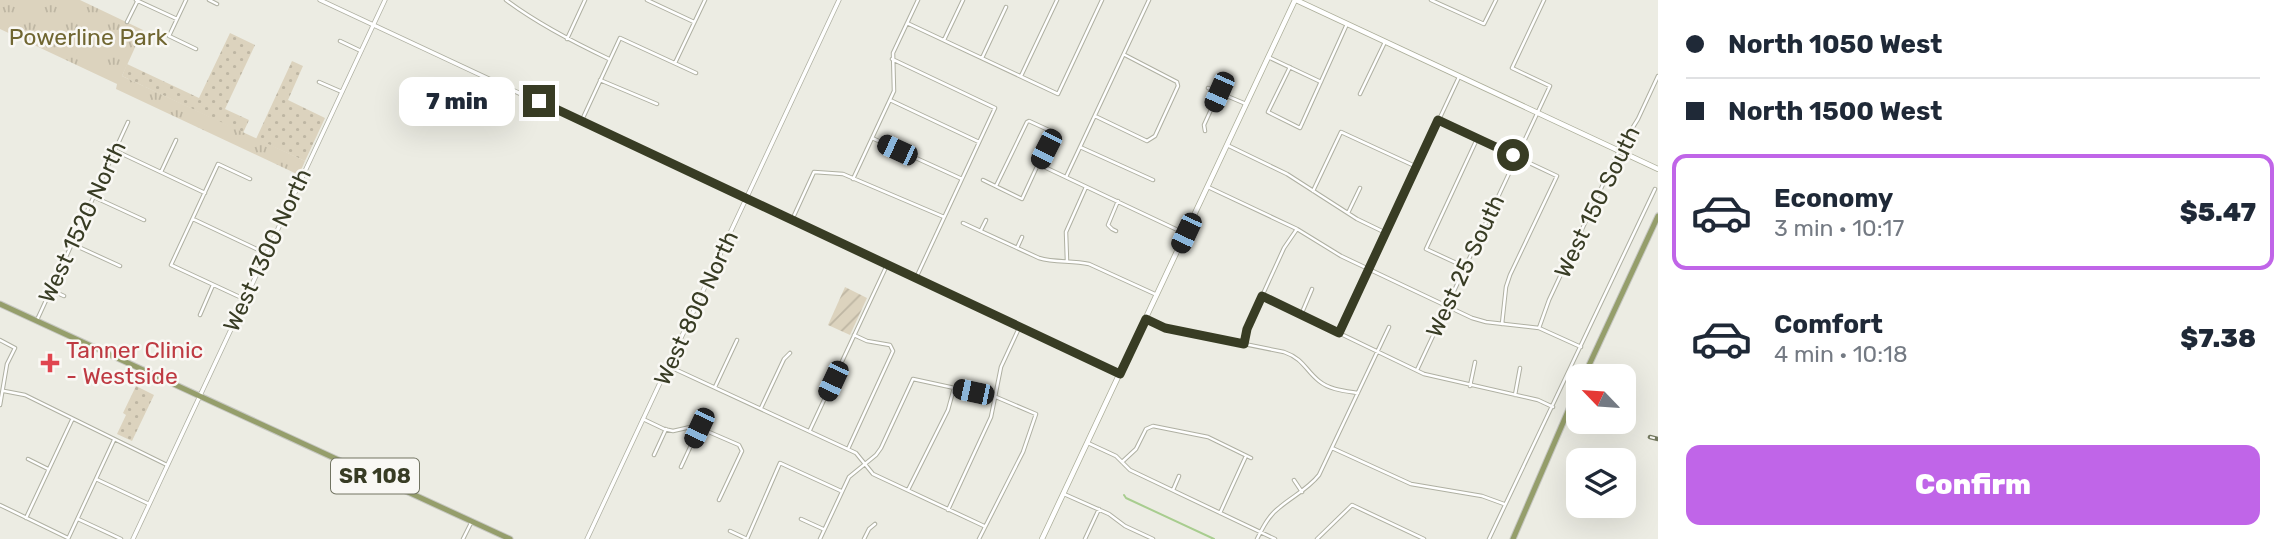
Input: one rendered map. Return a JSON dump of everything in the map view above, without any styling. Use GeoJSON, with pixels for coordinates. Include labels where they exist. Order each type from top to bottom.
{"type":"FeatureCollection","features":[{"type":"Feature","properties":{"kind":"main road"},"geometry":{"type":"LineString","coordinates":[[1042,539],[1295,0],[1658,169]]}},
{"type":"Feature","properties":{"kind":"main road"},"geometry":{"type":"LineString","coordinates":[[1590,364],[1658,216]]}},
{"type":"Feature","properties":{"kind":"main road","name":"SR 108"},"geometry":{"type":"LineString","coordinates":[[0,304],[510,539]]}},
{"type":"Feature","properties":{"kind":"main road"},"geometry":{"type":"LineString","coordinates":[[1513,539],[1566,416]]}},
{"type":"Feature","properties":{"kind":"street"},"geometry":{"type":"LineString","coordinates":[[127,22],[137,0],[177,19]]}},
{"type":"Feature","properties":{"kind":"street"},"geometry":{"type":"LineString","coordinates":[[186,0],[169,36],[196,49]]}},
{"type":"Feature","properties":{"kind":"street"},"geometry":{"type":"LineString","coordinates":[[209,0],[217,4]]}},
{"type":"Feature","properties":{"kind":"street"},"geometry":{"type":"LineString","coordinates":[[320,0],[582,120],[1120,374]]}},
{"type":"Feature","properties":{"kind":"street","name":"West 1300 North"},"geometry":{"type":"LineString","coordinates":[[133,539],[385,0]]}},
{"type":"Feature","properties":{"kind":"street"},"geometry":{"type":"LineString","coordinates":[[506,0],[567,39],[610,59]]}},
{"type":"Feature","properties":{"kind":"street"},"geometry":{"type":"LineString","coordinates":[[567,39],[585,0]]}},
{"type":"Feature","properties":{"kind":"street"},"geometry":{"type":"LineString","coordinates":[[647,0],[694,22]]}},
{"type":"Feature","properties":{"kind":"street"},"geometry":{"type":"LineString","coordinates":[[675,63],[705,0]]}},
{"type":"Feature","properties":{"kind":"street","name":"West 800 North"},"geometry":{"type":"LineString","coordinates":[[587,539],[839,0]]}},
{"type":"Feature","properties":{"kind":"street"},"geometry":{"type":"LineString","coordinates":[[853,179],[890,100],[895,83],[892,59],[918,0]]}},
{"type":"Feature","properties":{"kind":"street"},"geometry":{"type":"LineString","coordinates":[[944,40],[963,0]]}},
{"type":"Feature","properties":{"kind":"street"},"geometry":{"type":"LineString","coordinates":[[1021,76],[1057,0]]}},
{"type":"Feature","properties":{"kind":"street"},"geometry":{"type":"LineString","coordinates":[[907,23],[1058,94],[1102,0]]}},
{"type":"Feature","properties":{"kind":"street"},"geometry":{"type":"LineString","coordinates":[[1066,177],[1149,0]]}},
{"type":"Feature","properties":{"kind":"street"},"geometry":{"type":"LineString","coordinates":[[1431,0],[1484,24],[1496,0]]}},
{"type":"Feature","properties":{"kind":"street","name":"West 25 South"},"geometry":{"type":"LineString","coordinates":[[1417,370],[1550,86],[1512,68],[1544,0]]}},
{"type":"Feature","properties":{"kind":"street"},"geometry":{"type":"LineString","coordinates":[[982,58],[1006,7]]}},
{"type":"Feature","properties":{"kind":"street"},"geometry":{"type":"LineString","coordinates":[[1290,67],[1268,112],[1300,128],[1347,24]]}},
{"type":"Feature","properties":{"kind":"street"},"geometry":{"type":"LineString","coordinates":[[582,120],[620,38],[696,73]]}},
{"type":"Feature","properties":{"kind":"street"},"geometry":{"type":"LineString","coordinates":[[340,41],[361,51]]}},
{"type":"Feature","properties":{"kind":"street"},"geometry":{"type":"LineString","coordinates":[[1360,94],[1385,42]]}},
{"type":"Feature","properties":{"kind":"street"},"geometry":{"type":"LineString","coordinates":[[1095,116],[1147,141],[1151,140],[1178,86],[1177,82],[1124,55]]}},
{"type":"Feature","properties":{"kind":"street"},"geometry":{"type":"LineString","coordinates":[[1268,57],[1321,82]]}},
{"type":"Feature","properties":{"kind":"street"},"geometry":{"type":"LineString","coordinates":[[892,59],[995,108],[916,278]]}},
{"type":"Feature","properties":{"kind":"street","name":"West 150 South"},"geometry":{"type":"LineString","coordinates":[[1539,328],[1549,300],[1619,151],[1658,76]]}},
{"type":"Feature","properties":{"kind":"street"},"geometry":{"type":"LineString","coordinates":[[1339,333],[1458,77]]}},
{"type":"Feature","properties":{"kind":"street"},"geometry":{"type":"LineString","coordinates":[[600,80],[657,104]]}},
{"type":"Feature","properties":{"kind":"street"},"geometry":{"type":"LineString","coordinates":[[319,82],[341,92]]}},
{"type":"Feature","properties":{"kind":"street"},"geometry":{"type":"LineString","coordinates":[[1208,88],[1246,104]]}},
{"type":"Feature","properties":{"kind":"street"},"geometry":{"type":"LineString","coordinates":[[1205,131],[1204,125],[1219,92]]}},
{"type":"Feature","properties":{"kind":"street"},"geometry":{"type":"LineString","coordinates":[[890,100],[979,142]]}},
{"type":"Feature","properties":{"kind":"street"},"geometry":{"type":"LineString","coordinates":[[1438,120],[1557,176],[1510,275],[1506,286],[1502,324]]}},
{"type":"Feature","properties":{"kind":"street"},"geometry":{"type":"LineString","coordinates":[[983,180],[996,187],[1023,199],[1053,132],[1029,121],[996,187]]}},
{"type":"Feature","properties":{"kind":"street","name":"West 1520 North"},"geometry":{"type":"LineString","coordinates":[[36,321],[128,122]]}},
{"type":"Feature","properties":{"kind":"street"},"geometry":{"type":"LineString","coordinates":[[1313,191],[1340,131],[1417,167]]}},
{"type":"Feature","properties":{"kind":"street"},"geometry":{"type":"LineString","coordinates":[[872,138],[962,179]]}},
{"type":"Feature","properties":{"kind":"street"},"geometry":{"type":"LineString","coordinates":[[1465,267],[1426,249],[1477,139]]}},
{"type":"Feature","properties":{"kind":"street"},"geometry":{"type":"LineString","coordinates":[[161,172],[176,140]]}},
{"type":"Feature","properties":{"kind":"street"},"geometry":{"type":"LineString","coordinates":[[1227,145],[1276,168],[1348,213],[1386,233]]}},
{"type":"Feature","properties":{"kind":"street"},"geometry":{"type":"LineString","coordinates":[[1080,147],[1153,180]]}},
{"type":"Feature","properties":{"kind":"street"},"geometry":{"type":"LineString","coordinates":[[115,151],[205,193]]}},
{"type":"Feature","properties":{"kind":"street"},"geometry":{"type":"LineString","coordinates":[[244,299],[171,265],[218,164],[250,179]]}},
{"type":"Feature","properties":{"kind":"street"},"geometry":{"type":"LineString","coordinates":[[1038,164],[1186,233]]}},
{"type":"Feature","properties":{"kind":"street"},"geometry":{"type":"LineString","coordinates":[[792,220],[814,172],[844,174],[944,217]]}},
{"type":"Feature","properties":{"kind":"street"},"geometry":{"type":"LineString","coordinates":[[1067,261],[1066,232],[1086,187]]}},
{"type":"Feature","properties":{"kind":"street"},"geometry":{"type":"LineString","coordinates":[[1207,187],[1297,229],[1341,256],[1472,318],[1539,328],[1581,347]]}},
{"type":"Feature","properties":{"kind":"street"},"geometry":{"type":"LineString","coordinates":[[1348,213],[1360,188]]}},
{"type":"Feature","properties":{"kind":"street"},"geometry":{"type":"LineString","coordinates":[[1489,539],[1655,189]]}},
{"type":"Feature","properties":{"kind":"street"},"geometry":{"type":"LineString","coordinates":[[94,197],[144,220]]}},
{"type":"Feature","properties":{"kind":"street"},"geometry":{"type":"LineString","coordinates":[[1116,231],[1108,225],[1118,201]]}},
{"type":"Feature","properties":{"kind":"street"},"geometry":{"type":"LineString","coordinates":[[192,219],[265,253]]}},
{"type":"Feature","properties":{"kind":"street"},"geometry":{"type":"LineString","coordinates":[[981,231],[986,220]]}},
{"type":"Feature","properties":{"kind":"street"},"geometry":{"type":"LineString","coordinates":[[963,223],[1050,261],[1089,264],[1157,295]]}},
{"type":"Feature","properties":{"kind":"street"},"geometry":{"type":"LineString","coordinates":[[1244,344],[1247,329],[1284,248],[1297,229]]}},
{"type":"Feature","properties":{"kind":"street"},"geometry":{"type":"LineString","coordinates":[[1017,248],[1022,237]]}},
{"type":"Feature","properties":{"kind":"street"},"geometry":{"type":"LineString","coordinates":[[72,244],[120,266]]}},
{"type":"Feature","properties":{"kind":"street"},"geometry":{"type":"LineString","coordinates":[[810,431],[887,265]]}},
{"type":"Feature","properties":{"kind":"street"},"geometry":{"type":"LineString","coordinates":[[200,315],[213,285]]}},
{"type":"Feature","properties":{"kind":"street"},"geometry":{"type":"LineString","coordinates":[[1301,315],[1312,289]]}},
{"type":"Feature","properties":{"kind":"street"},"geometry":{"type":"LineString","coordinates":[[51,290],[64,296]]}},
{"type":"Feature","properties":{"kind":"street"},"geometry":{"type":"LineString","coordinates":[[1262,296],[1435,378],[1538,400],[1553,407]]}},
{"type":"Feature","properties":{"kind":"street"},"geometry":{"type":"LineString","coordinates":[[1146,319],[1165,328],[1293,356],[1302,360],[1317,380],[1358,393]]}},
{"type":"Feature","properties":{"kind":"street"},"geometry":{"type":"LineString","coordinates":[[948,510],[991,416],[1001,367],[1020,326]]}},
{"type":"Feature","properties":{"kind":"street"},"geometry":{"type":"LineString","coordinates":[[1257,539],[1270,516],[1302,492],[1319,475],[1389,327]]}},
{"type":"Feature","properties":{"kind":"street"},"geometry":{"type":"LineString","coordinates":[[848,449],[893,351],[890,345],[854,335]]}},
{"type":"Feature","properties":{"kind":"street"},"geometry":{"type":"LineString","coordinates":[[0,340],[15,348],[7,364],[0,405]]}},
{"type":"Feature","properties":{"kind":"street"},"geometry":{"type":"LineString","coordinates":[[715,387],[737,340]]}},
{"type":"Feature","properties":{"kind":"street"},"geometry":{"type":"LineString","coordinates":[[761,408],[784,359],[790,354]]}},
{"type":"Feature","properties":{"kind":"street"},"geometry":{"type":"LineString","coordinates":[[1470,386],[1475,362]]}},
{"type":"Feature","properties":{"kind":"street"},"geometry":{"type":"LineString","coordinates":[[668,366],[856,453],[873,474],[985,527]]}},
{"type":"Feature","properties":{"kind":"street"},"geometry":{"type":"LineString","coordinates":[[1515,395],[1520,368]]}},
{"type":"Feature","properties":{"kind":"street"},"geometry":{"type":"LineString","coordinates":[[820,539],[849,477],[881,448],[913,379],[996,397],[1037,414],[1012,474],[979,539]]}},
{"type":"Feature","properties":{"kind":"street"},"geometry":{"type":"LineString","coordinates":[[908,491],[948,410],[954,388]]}},
{"type":"Feature","properties":{"kind":"street"},"geometry":{"type":"LineString","coordinates":[[4,391],[25,396],[167,465]]}},
{"type":"Feature","properties":{"kind":"street"},"geometry":{"type":"LineString","coordinates":[[643,419],[673,431],[688,427],[699,428],[741,448],[719,500]]}},
{"type":"Feature","properties":{"kind":"street"},"geometry":{"type":"LineString","coordinates":[[26,518],[72,420]]}},
{"type":"Feature","properties":{"kind":"street"},"geometry":{"type":"LineString","coordinates":[[1122,463],[1136,449],[1149,427],[1208,437],[1251,458]]}},
{"type":"Feature","properties":{"kind":"street"},"geometry":{"type":"LineString","coordinates":[[681,467],[699,428]]}},
{"type":"Feature","properties":{"kind":"street"},"geometry":{"type":"LineString","coordinates":[[654,455],[666,429]]}},
{"type":"Feature","properties":{"kind":"street"},"geometry":{"type":"LineString","coordinates":[[0,505],[68,538],[114,440]]}},
{"type":"Feature","properties":{"kind":"street"},"geometry":{"type":"LineString","coordinates":[[1088,443],[1116,456],[1130,470],[1275,539]]}},
{"type":"Feature","properties":{"kind":"street"},"geometry":{"type":"LineString","coordinates":[[1332,448],[1411,484],[1482,496],[1505,505]]}},
{"type":"Feature","properties":{"kind":"street"},"geometry":{"type":"LineString","coordinates":[[1220,513],[1246,456]]}},
{"type":"Feature","properties":{"kind":"street"},"geometry":{"type":"LineString","coordinates":[[28,459],[48,469]]}},
{"type":"Feature","properties":{"kind":"street"},"geometry":{"type":"LineString","coordinates":[[730,531],[747,539],[780,463],[842,492]]}},
{"type":"Feature","properties":{"kind":"street"},"geometry":{"type":"LineString","coordinates":[[1173,490],[1179,476]]}},
{"type":"Feature","properties":{"kind":"street"},"geometry":{"type":"LineString","coordinates":[[96,479],[149,504]]}},
{"type":"Feature","properties":{"kind":"street"},"geometry":{"type":"LineString","coordinates":[[1294,480],[1302,492]]}},
{"type":"Feature","properties":{"kind":"street"},"geometry":{"type":"LineString","coordinates":[[1064,494],[1099,509],[1125,526],[1153,539]]}},
{"type":"Feature","properties":{"kind":"street"},"geometry":{"type":"LineString","coordinates":[[1317,539],[1352,505],[1424,539]]}},
{"type":"Feature","properties":{"kind":"street"},"geometry":{"type":"LineString","coordinates":[[1085,539],[1099,509]]}},
{"type":"Feature","properties":{"kind":"street"},"geometry":{"type":"LineString","coordinates":[[78,519],[121,539]]}},
{"type":"Feature","properties":{"kind":"street"},"geometry":{"type":"LineString","coordinates":[[801,519],[824,529]]}},
{"type":"Feature","properties":{"kind":"street"},"geometry":{"type":"LineString","coordinates":[[463,539],[472,521]]}},
{"type":"Feature","properties":{"kind":"street"},"geometry":{"type":"LineString","coordinates":[[864,539],[875,524]]}},
{"type":"Feature","properties":{"kind":"green space","name":"Powerline Park"},"geometry":{"type":"Polygon","coordinates":[[[0,0],[80,0],[143,30],[122,76],[305,161],[299,175],[116,89],[117,84],[0,29],[0,0]]]}},
{"type":"Feature","properties":{"kind":"green space"},"geometry":{"type":"Polygon","coordinates":[[[230,33],[255,45],[225,109],[249,120],[243,133],[122,76],[127,64],[199,98],[230,33]]]}},
{"type":"Feature","properties":{"kind":"green space"},"geometry":{"type":"Polygon","coordinates":[[[292,61],[303,66],[288,100],[325,118],[305,161],[256,139],[292,61]]]}},
{"type":"Feature","properties":{"kind":"green space"},"geometry":{"type":"Polygon","coordinates":[[[845,287],[867,298],[850,335],[828,325],[845,287]]]}},
{"type":"Feature","properties":{"kind":"green space"},"geometry":{"type":"Polygon","coordinates":[[[136,386],[154,395],[132,441],[117,434],[126,415],[123,413],[136,386]]]}},
{"type":"Feature","properties":{"kind":"waterway"},"geometry":{"type":"LineString","coordinates":[[1124,495],[1214,539]]}},
{"type":"Feature","properties":{"kind":"railway"},"geometry":{"type":"LineString","coordinates":[[1650,437],[1658,439]]}},
{"type":"Feature","properties":{"kind":"place","name":"Tanner Clinic - Westside"},"geometry":{"type":"Point","coordinates":[50,363]}},
{"type":"Feature","properties":{"kind":"route"},"geometry":{"type":"LineString","coordinates":[[539,101],[1120,374],[1146,319],[1165,328],[1244,344],[1247,329],[1262,296],[1339,333],[1438,120],[1513,155]]}}]}
